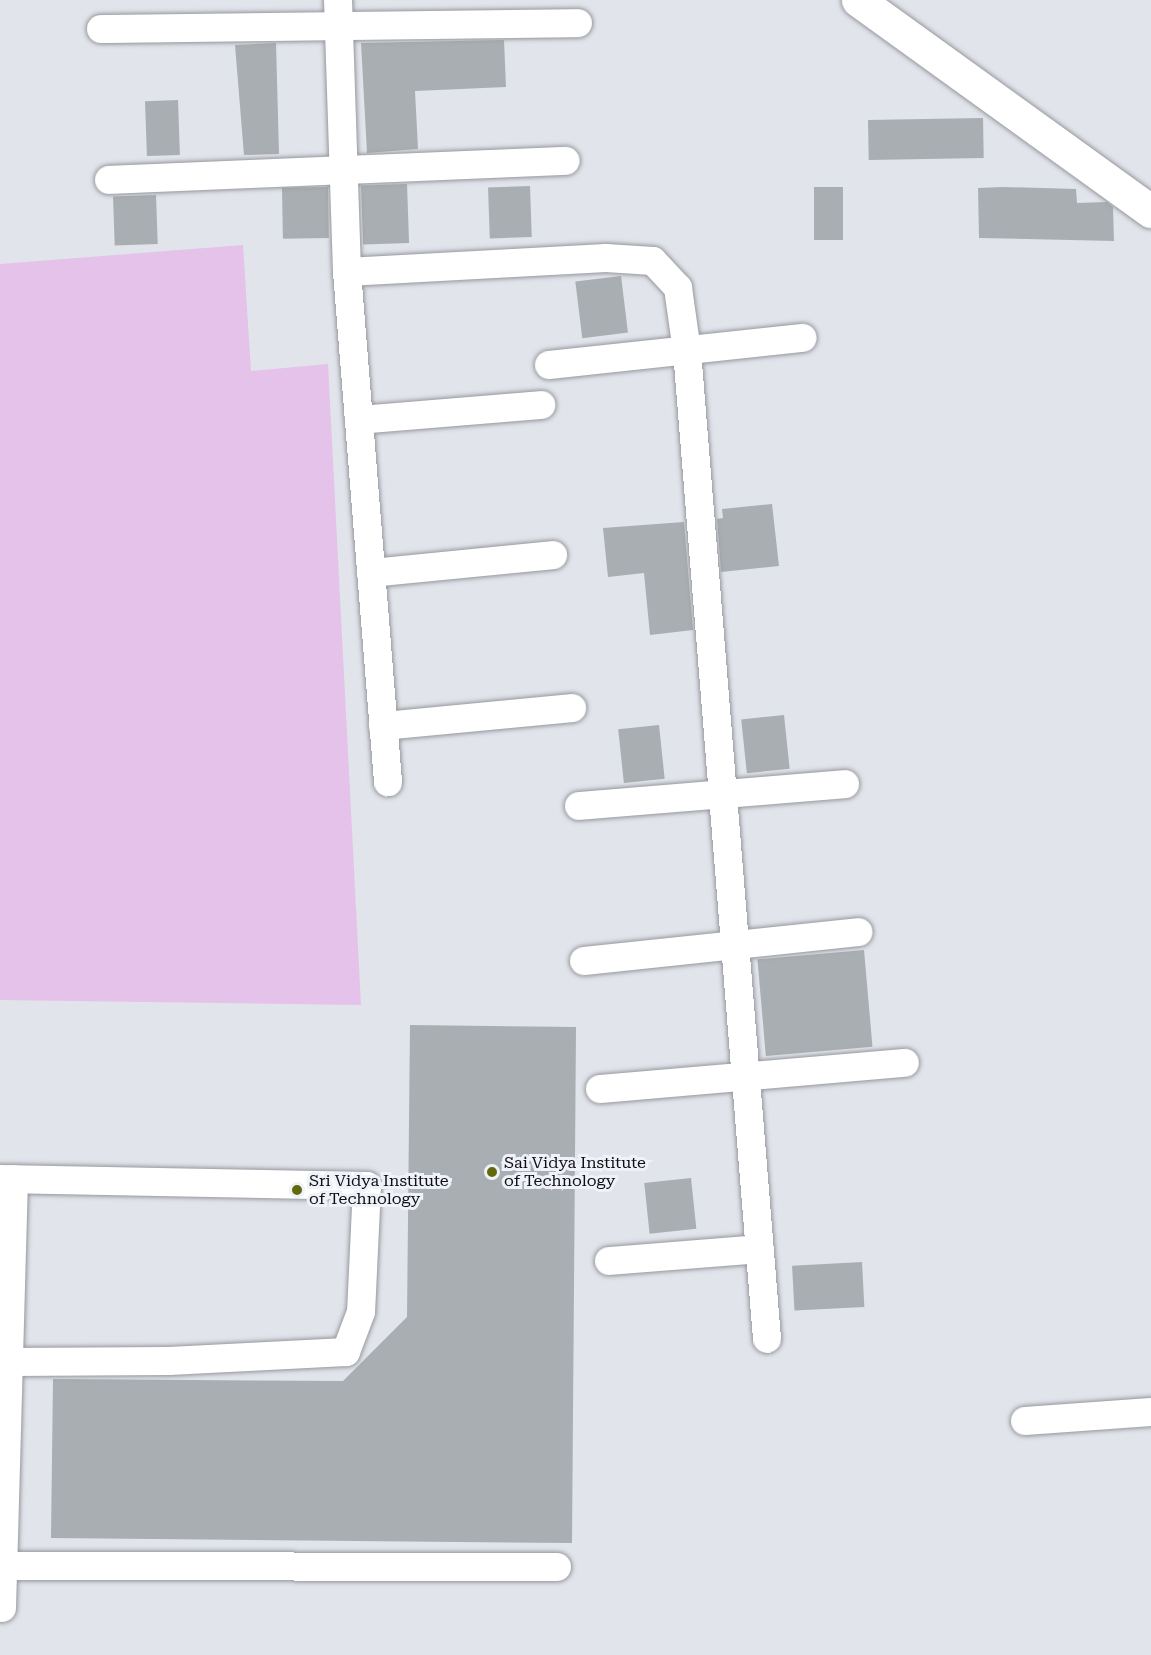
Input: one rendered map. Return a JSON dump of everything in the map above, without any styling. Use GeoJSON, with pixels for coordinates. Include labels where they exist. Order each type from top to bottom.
{"type":"FeatureCollection","features":[{"type":"Feature","properties":{"kind":"main road"},"geometry":{"type":"LineString","coordinates":[[858,0],[1151,211]]}},
{"type":"Feature","properties":{"kind":"street"},"geometry":{"type":"LineString","coordinates":[[338,13],[347,272],[388,782]]}},
{"type":"Feature","properties":{"kind":"street"},"geometry":{"type":"LineString","coordinates":[[101,29],[338,13],[578,23]]}},
{"type":"Feature","properties":{"kind":"street"},"geometry":{"type":"LineString","coordinates":[[110,180],[566,161]]}},
{"type":"Feature","properties":{"kind":"street"},"geometry":{"type":"LineString","coordinates":[[347,272],[606,258],[653,261],[678,288],[687,351],[767,1339]]}},
{"type":"Feature","properties":{"kind":"street"},"geometry":{"type":"LineString","coordinates":[[549,365],[803,338]]}},
{"type":"Feature","properties":{"kind":"street"},"geometry":{"type":"LineString","coordinates":[[359,420],[541,405]]}},
{"type":"Feature","properties":{"kind":"street"},"geometry":{"type":"LineString","coordinates":[[371,573],[553,555]]}},
{"type":"Feature","properties":{"kind":"street"},"geometry":{"type":"LineString","coordinates":[[383,726],[572,708]]}},
{"type":"Feature","properties":{"kind":"street"},"geometry":{"type":"LineString","coordinates":[[579,806],[845,784]]}},
{"type":"Feature","properties":{"kind":"street"},"geometry":{"type":"LineString","coordinates":[[584,961],[858,932]]}},
{"type":"Feature","properties":{"kind":"street"},"geometry":{"type":"LineString","coordinates":[[600,1089],[905,1063]]}},
{"type":"Feature","properties":{"kind":"street"},"geometry":{"type":"LineString","coordinates":[[2,1608],[9,1362],[7,1179],[367,1186],[361,1311],[346,1352],[169,1361],[9,1362]]}},
{"type":"Feature","properties":{"kind":"street"},"geometry":{"type":"LineString","coordinates":[[609,1261],[760,1249]]}},
{"type":"Feature","properties":{"kind":"street"},"geometry":{"type":"LineString","coordinates":[[1025,1421],[1151,1412]]}},
{"type":"Feature","properties":{"kind":"street"},"geometry":{"type":"LineString","coordinates":[[3,1566],[557,1568]]}},
{"type":"Feature","properties":{"kind":"shaded area"},"geometry":{"type":"Polygon","coordinates":[[[243,245],[251,371],[328,364],[361,1005],[0,1000],[0,264],[243,245]]]}},
{"type":"Feature","properties":{"kind":"building"},"geometry":{"type":"Polygon","coordinates":[[[504,40],[506,87],[415,91],[418,149],[367,153],[361,43],[504,40]]]}},
{"type":"Feature","properties":{"kind":"building"},"geometry":{"type":"Polygon","coordinates":[[[276,43],[279,154],[244,155],[235,45],[276,43]]]}},
{"type":"Feature","properties":{"kind":"building"},"geometry":{"type":"Polygon","coordinates":[[[178,100],[180,155],[147,156],[145,101],[178,100]]]}},
{"type":"Feature","properties":{"kind":"building"},"geometry":{"type":"Polygon","coordinates":[[[983,118],[984,158],[869,160],[868,120],[983,118]]]}},
{"type":"Feature","properties":{"kind":"building"},"geometry":{"type":"Polygon","coordinates":[[[407,184],[409,243],[363,245],[361,186],[407,184]]]}},
{"type":"Feature","properties":{"kind":"building"},"geometry":{"type":"Polygon","coordinates":[[[530,186],[532,237],[490,238],[488,187],[530,186]]]}},
{"type":"Feature","properties":{"kind":"building"},"geometry":{"type":"Polygon","coordinates":[[[328,187],[329,238],[283,239],[282,188],[328,187]]]}},
{"type":"Feature","properties":{"kind":"building"},"geometry":{"type":"Polygon","coordinates":[[[814,187],[843,187],[843,240],[814,240],[814,187]]]}},
{"type":"Feature","properties":{"kind":"building"},"geometry":{"type":"Polygon","coordinates":[[[978,188],[1076,189],[1077,203],[1107,202],[1113,207],[1114,241],[979,238],[978,188]]]}},
{"type":"Feature","properties":{"kind":"building"},"geometry":{"type":"Polygon","coordinates":[[[156,195],[158,244],[115,245],[113,197],[156,195]]]}},
{"type":"Feature","properties":{"kind":"building"},"geometry":{"type":"Polygon","coordinates":[[[621,276],[628,333],[582,338],[575,282],[621,276]]]}},
{"type":"Feature","properties":{"kind":"building"},"geometry":{"type":"Polygon","coordinates":[[[772,504],[779,566],[721,572],[717,519],[723,518],[722,509],[772,504]]]}},
{"type":"Feature","properties":{"kind":"building"},"geometry":{"type":"Polygon","coordinates":[[[684,522],[693,630],[650,635],[644,573],[608,577],[603,528],[684,522]]]}},
{"type":"Feature","properties":{"kind":"building"},"geometry":{"type":"Polygon","coordinates":[[[784,715],[790,769],[747,773],[741,719],[784,715]]]}},
{"type":"Feature","properties":{"kind":"building"},"geometry":{"type":"Polygon","coordinates":[[[659,725],[665,779],[624,783],[618,729],[659,725]]]}},
{"type":"Feature","properties":{"kind":"building"},"geometry":{"type":"Polygon","coordinates":[[[864,950],[872,1047],[766,1056],[757,959],[864,950]]]}},
{"type":"Feature","properties":{"kind":"building","name":"Sai Vidya Institute of Technology"},"geometry":{"type":"Polygon","coordinates":[[[410,1025],[576,1027],[572,1543],[51,1538],[53,1379],[343,1381],[407,1317],[410,1025]]]}},
{"type":"Feature","properties":{"kind":"building"},"geometry":{"type":"Polygon","coordinates":[[[691,1178],[696,1229],[650,1234],[644,1183],[691,1178]]]}},
{"type":"Feature","properties":{"kind":"building"},"geometry":{"type":"Polygon","coordinates":[[[862,1262],[864,1307],[794,1311],[792,1266],[862,1262]]]}},
{"type":"Feature","properties":{"kind":"place","name":"Sai Vidya Institute of Technology"},"geometry":{"type":"Point","coordinates":[492,1172]}},
{"type":"Feature","properties":{"kind":"place","name":"Sri Vidya Institute of Technology"},"geometry":{"type":"Point","coordinates":[297,1190]}}]}
